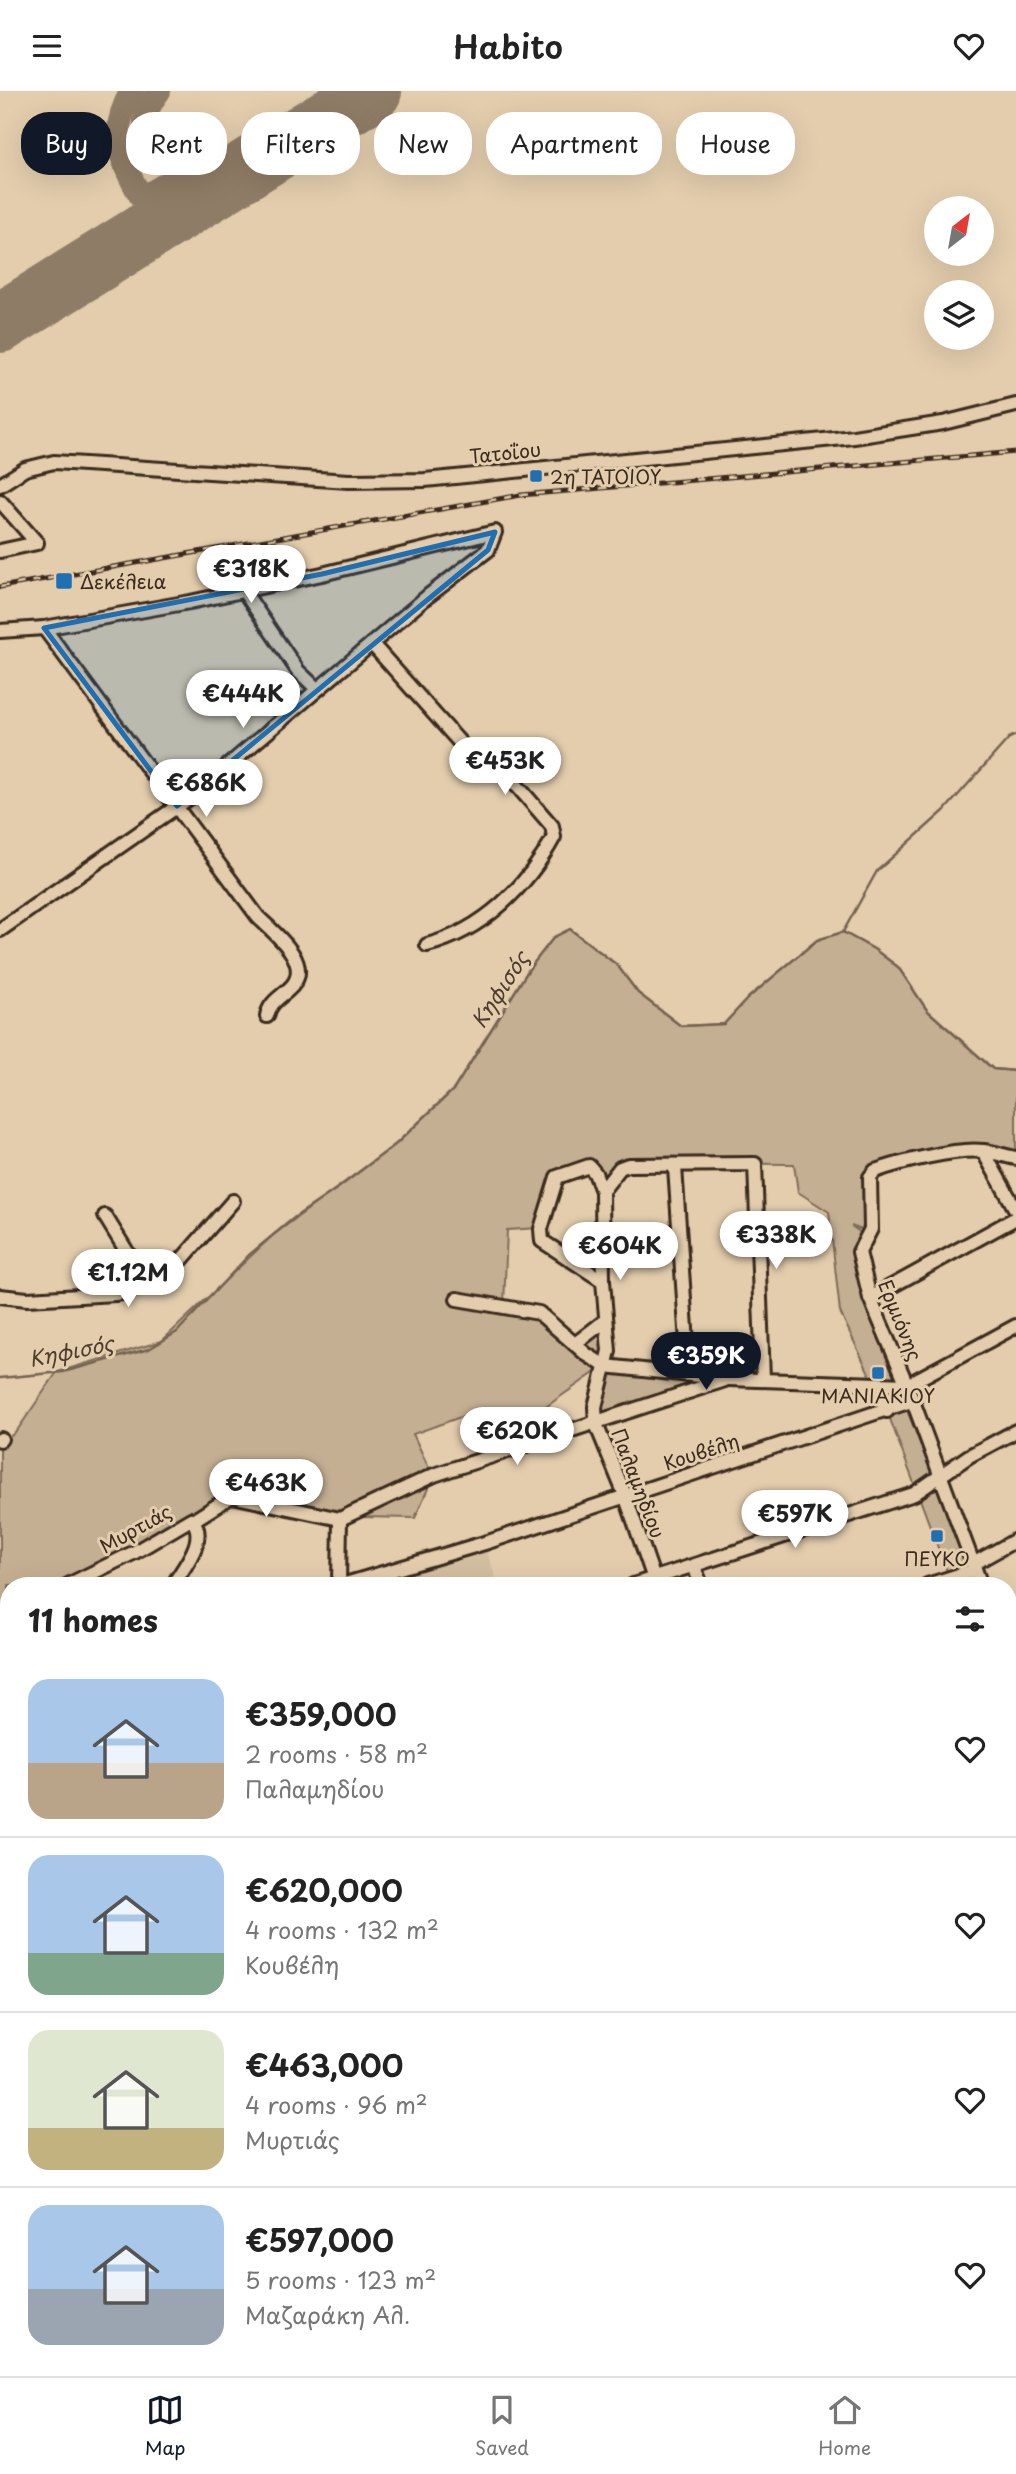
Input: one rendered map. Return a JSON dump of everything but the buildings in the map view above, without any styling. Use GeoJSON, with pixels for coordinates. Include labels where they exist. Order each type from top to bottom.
{"type":"FeatureCollection","features":[{"type":"Feature","properties":{"kind":"street","name":"Τατοΐου"},"geometry":{"type":"LineString","coordinates":[[0,485],[25,469],[54,462],[349,481],[425,480],[854,437],[943,423],[1016,405]]}},
{"type":"Feature","properties":{"kind":"street"},"geometry":{"type":"LineString","coordinates":[[0,501],[37,543],[0,551]]}},
{"type":"Feature","properties":{"kind":"street"},"geometry":{"type":"LineString","coordinates":[[0,631],[44,628],[243,590],[431,549],[495,532],[488,550],[177,806],[0,930]]}},
{"type":"Feature","properties":{"kind":"street"},"geometry":{"type":"LineString","coordinates":[[243,590],[298,670],[317,689]]}},
{"type":"Feature","properties":{"kind":"street"},"geometry":{"type":"LineString","coordinates":[[44,628],[258,916],[295,958],[299,969],[297,978],[274,1001],[267,1016]]}},
{"type":"Feature","properties":{"kind":"street"},"geometry":{"type":"LineString","coordinates":[[372,644],[462,745],[502,771],[546,817],[554,831],[554,837],[533,870],[504,901],[461,935],[427,945]]}},
{"type":"Feature","properties":{"kind":"street"},"geometry":{"type":"LineString","coordinates":[[984,1151],[1016,1158]]}},
{"type":"Feature","properties":{"kind":"street"},"geometry":{"type":"LineString","coordinates":[[984,1151],[1016,1210]]}},
{"type":"Feature","properties":{"kind":"street","name":"Ερμιόνης"},"geometry":{"type":"LineString","coordinates":[[978,1577],[907,1385],[870,1298],[859,1252],[872,1229],[871,1175],[917,1159],[984,1151]]}},
{"type":"Feature","properties":{"kind":"street"},"geometry":{"type":"LineString","coordinates":[[602,1191],[623,1166],[755,1164],[763,1379]]}},
{"type":"Feature","properties":{"kind":"street"},"geometry":{"type":"LineString","coordinates":[[602,1191],[596,1173],[589,1166],[557,1177],[541,1236],[546,1246],[603,1281]]}},
{"type":"Feature","properties":{"kind":"street"},"geometry":{"type":"LineString","coordinates":[[676,1167],[689,1373]]}},
{"type":"Feature","properties":{"kind":"street","name":"Παλαμηδίου"},"geometry":{"type":"LineString","coordinates":[[602,1191],[603,1281],[609,1351],[595,1407],[596,1424],[625,1495],[653,1577]]}},
{"type":"Feature","properties":{"kind":"street"},"geometry":{"type":"LineString","coordinates":[[0,1296],[27,1300],[115,1294],[130,1291],[140,1285],[155,1285],[164,1280],[233,1202]]}},
{"type":"Feature","properties":{"kind":"street"},"geometry":{"type":"LineString","coordinates":[[105,1216],[140,1273],[140,1285]]}},
{"type":"Feature","properties":{"kind":"street"},"geometry":{"type":"LineString","coordinates":[[870,1298],[1016,1218]]}},
{"type":"Feature","properties":{"kind":"street"},"geometry":{"type":"LineString","coordinates":[[457,1299],[539,1313],[605,1366],[729,1379],[907,1385],[1016,1327]]}},
{"type":"Feature","properties":{"kind":"street"},"geometry":{"type":"LineString","coordinates":[[575,1344],[606,1320]]}},
{"type":"Feature","properties":{"kind":"street"},"geometry":{"type":"LineString","coordinates":[[194,1520],[232,1496],[340,1519],[426,1478],[729,1379]]}},
{"type":"Feature","properties":{"kind":"street"},"geometry":{"type":"LineString","coordinates":[[874,1384],[887,1411]]}},
{"type":"Feature","properties":{"kind":"street","name":"Κουβέλη"},"geometry":{"type":"LineString","coordinates":[[368,1577],[488,1542],[911,1401]]}},
{"type":"Feature","properties":{"kind":"street"},"geometry":{"type":"LineString","coordinates":[[660,1577],[905,1497],[940,1478],[969,1456],[1016,1431]]}},
{"type":"Feature","properties":{"kind":"street"},"geometry":{"type":"LineString","coordinates":[[340,1519],[340,1577]]}},
{"type":"Feature","properties":{"kind":"street","name":"Μυρτιάς"},"geometry":{"type":"LineString","coordinates":[[84,1577],[135,1552],[180,1523],[194,1520],[198,1543],[178,1577]]}},
{"type":"Feature","properties":{"kind":"street"},"geometry":{"type":"LineString","coordinates":[[948,1577],[974,1567],[1016,1540]]}},
{"type":"Feature","properties":{"kind":"street"},"geometry":{"type":"LineString","coordinates":[[694,1566],[698,1577]]}},
{"type":"Feature","properties":{"kind":"highlighted area"},"geometry":{"type":"Polygon","coordinates":[[[495,532],[488,550],[177,806],[44,628],[322,574],[495,532]]]}},
{"type":"Feature","properties":{"kind":"shaded area"},"geometry":{"type":"Polygon","coordinates":[[[570,929],[617,965],[638,993],[681,1026],[724,1024],[748,998],[817,940],[843,932],[874,949],[898,967],[927,1010],[993,1069],[1016,1071],[1016,1157],[980,1147],[874,1166],[868,1232],[851,1226],[861,1233],[852,1257],[863,1297],[972,1577],[949,1577],[887,1411],[840,1312],[829,1212],[798,1192],[794,1164],[620,1163],[602,1178],[589,1165],[560,1167],[547,1189],[538,1228],[507,1230],[504,1306],[529,1310],[578,1343],[606,1322],[606,1366],[710,1385],[596,1424],[604,1366],[530,1418],[466,1415],[413,1434],[433,1477],[415,1518],[360,1517],[389,1498],[342,1514],[233,1493],[78,1577],[0,1577],[0,1447],[18,1429],[57,1372],[162,1341],[272,1236],[396,1144],[454,1089],[529,969],[554,937],[570,929]]]}},
{"type":"Feature","properties":{"kind":"shaded area"},"geometry":{"type":"Polygon","coordinates":[[[485,1546],[495,1577],[390,1577],[485,1546]]]}},
{"type":"Feature","properties":{"kind":"waterway"},"geometry":{"type":"LineString","coordinates":[[843,932],[877,871],[944,811],[1009,738],[1016,735]]}},
{"type":"Feature","properties":{"kind":"waterway","name":"Κηφισός"},"geometry":{"type":"LineString","coordinates":[[0,1378],[63,1372],[149,1349],[177,1332],[249,1255],[295,1217],[396,1144],[454,1089],[529,969],[554,937],[570,929],[617,965],[638,993],[681,1026],[724,1024],[748,998],[817,940],[843,932],[874,949],[898,967],[927,1010],[993,1069],[1016,1071]]}},
{"type":"Feature","properties":{"kind":"taxiway"},"geometry":{"type":"LineString","coordinates":[[126,167],[120,146],[120,119],[132,91]]}},
{"type":"Feature","properties":{"kind":"taxiway"},"geometry":{"type":"LineString","coordinates":[[147,112],[159,91]]}},
{"type":"Feature","properties":{"kind":"taxiway"},"geometry":{"type":"LineString","coordinates":[[130,175],[142,198],[181,175]]}},
{"type":"Feature","properties":{"kind":"runway"},"geometry":{"type":"LineString","coordinates":[[0,323],[372,91]]}},
{"type":"Feature","properties":{"kind":"railway"},"geometry":{"type":"LineString","coordinates":[[0,587],[521,495],[1016,452]]}},
{"type":"Feature","properties":{"kind":"place","name":"2η ΤΑΤΟΙΟΥ"},"geometry":{"type":"Point","coordinates":[536,476]}},
{"type":"Feature","properties":{"kind":"place","name":"Δεκέλεια"},"geometry":{"type":"Point","coordinates":[64,581]}},
{"type":"Feature","properties":{"kind":"place","name":"ΜΑΝΙΑΚΙΟΥ"},"geometry":{"type":"Point","coordinates":[878,1373]}},
{"type":"Feature","properties":{"kind":"place","name":"ΠΕΥΚΟ"},"geometry":{"type":"Point","coordinates":[937,1536]}}]}
